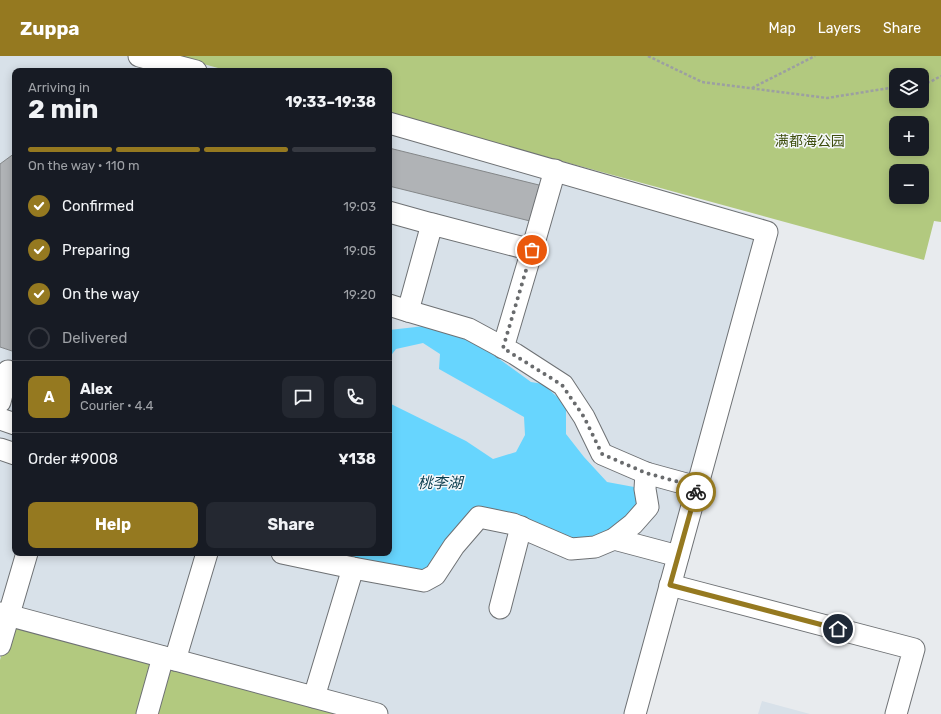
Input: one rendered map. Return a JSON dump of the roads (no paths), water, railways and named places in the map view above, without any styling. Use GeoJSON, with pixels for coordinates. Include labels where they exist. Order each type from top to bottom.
{"type":"FeatureCollection","features":[{"type":"Feature","properties":{"kind":"street"},"geometry":{"type":"LineString","coordinates":[[140,56],[185,68]]}},
{"type":"Feature","properties":{"kind":"street"},"geometry":{"type":"LineString","coordinates":[[392,125],[555,170],[767,232],[635,714]]}},
{"type":"Feature","properties":{"kind":"street"},"geometry":{"type":"LineString","coordinates":[[503,348],[555,170]]}},
{"type":"Feature","properties":{"kind":"street"},"geometry":{"type":"LineString","coordinates":[[392,213],[532,250]]}},
{"type":"Feature","properties":{"kind":"street"},"geometry":{"type":"LineString","coordinates":[[432,224],[399,308],[469,329],[503,348],[562,385],[584,417],[602,454],[646,473],[697,487]]}},
{"type":"Feature","properties":{"kind":"street"},"geometry":{"type":"LineString","coordinates":[[0,402],[8,371]]}},
{"type":"Feature","properties":{"kind":"street"},"geometry":{"type":"LineString","coordinates":[[0,419],[12,423]]}},
{"type":"Feature","properties":{"kind":"street"},"geometry":{"type":"LineString","coordinates":[[0,449],[12,453]]}},
{"type":"Feature","properties":{"kind":"street"},"geometry":{"type":"LineString","coordinates":[[296,556],[353,568],[424,580],[435,575],[454,546],[479,517],[521,527],[571,549],[595,546],[614,540],[633,524],[648,507],[645,489],[646,473]]}},
{"type":"Feature","properties":{"kind":"street"},"geometry":{"type":"LineString","coordinates":[[500,608],[521,527]]}},
{"type":"Feature","properties":{"kind":"street"},"geometry":{"type":"LineString","coordinates":[[614,540],[678,556]]}},
{"type":"Feature","properties":{"kind":"street"},"geometry":{"type":"LineString","coordinates":[[0,645],[4,614],[26,556]]}},
{"type":"Feature","properties":{"kind":"street"},"geometry":{"type":"LineString","coordinates":[[147,714],[206,556]]}},
{"type":"Feature","properties":{"kind":"street"},"geometry":{"type":"LineString","coordinates":[[314,697],[353,568]]}},
{"type":"Feature","properties":{"kind":"street"},"geometry":{"type":"LineString","coordinates":[[670,585],[914,649],[896,714]]}},
{"type":"Feature","properties":{"kind":"street"},"geometry":{"type":"LineString","coordinates":[[4,614],[377,714]]}},
{"type":"Feature","properties":{"kind":"water","name":"桃李湖"},"geometry":{"type":"Polygon","coordinates":[[[425,326],[462,332],[531,382],[543,384],[566,405],[566,434],[584,457],[607,482],[645,489],[648,507],[593,544],[473,518],[420,575],[331,556],[392,556],[392,404],[466,441],[493,459],[516,452],[525,435],[524,417],[439,369],[440,354],[423,343],[396,349],[392,354],[392,330],[425,326]]]}},
{"type":"Feature","properties":{"kind":"park label","name":"满都海公园"},"geometry":{"type":"Point","coordinates":[810,141]}}]}
